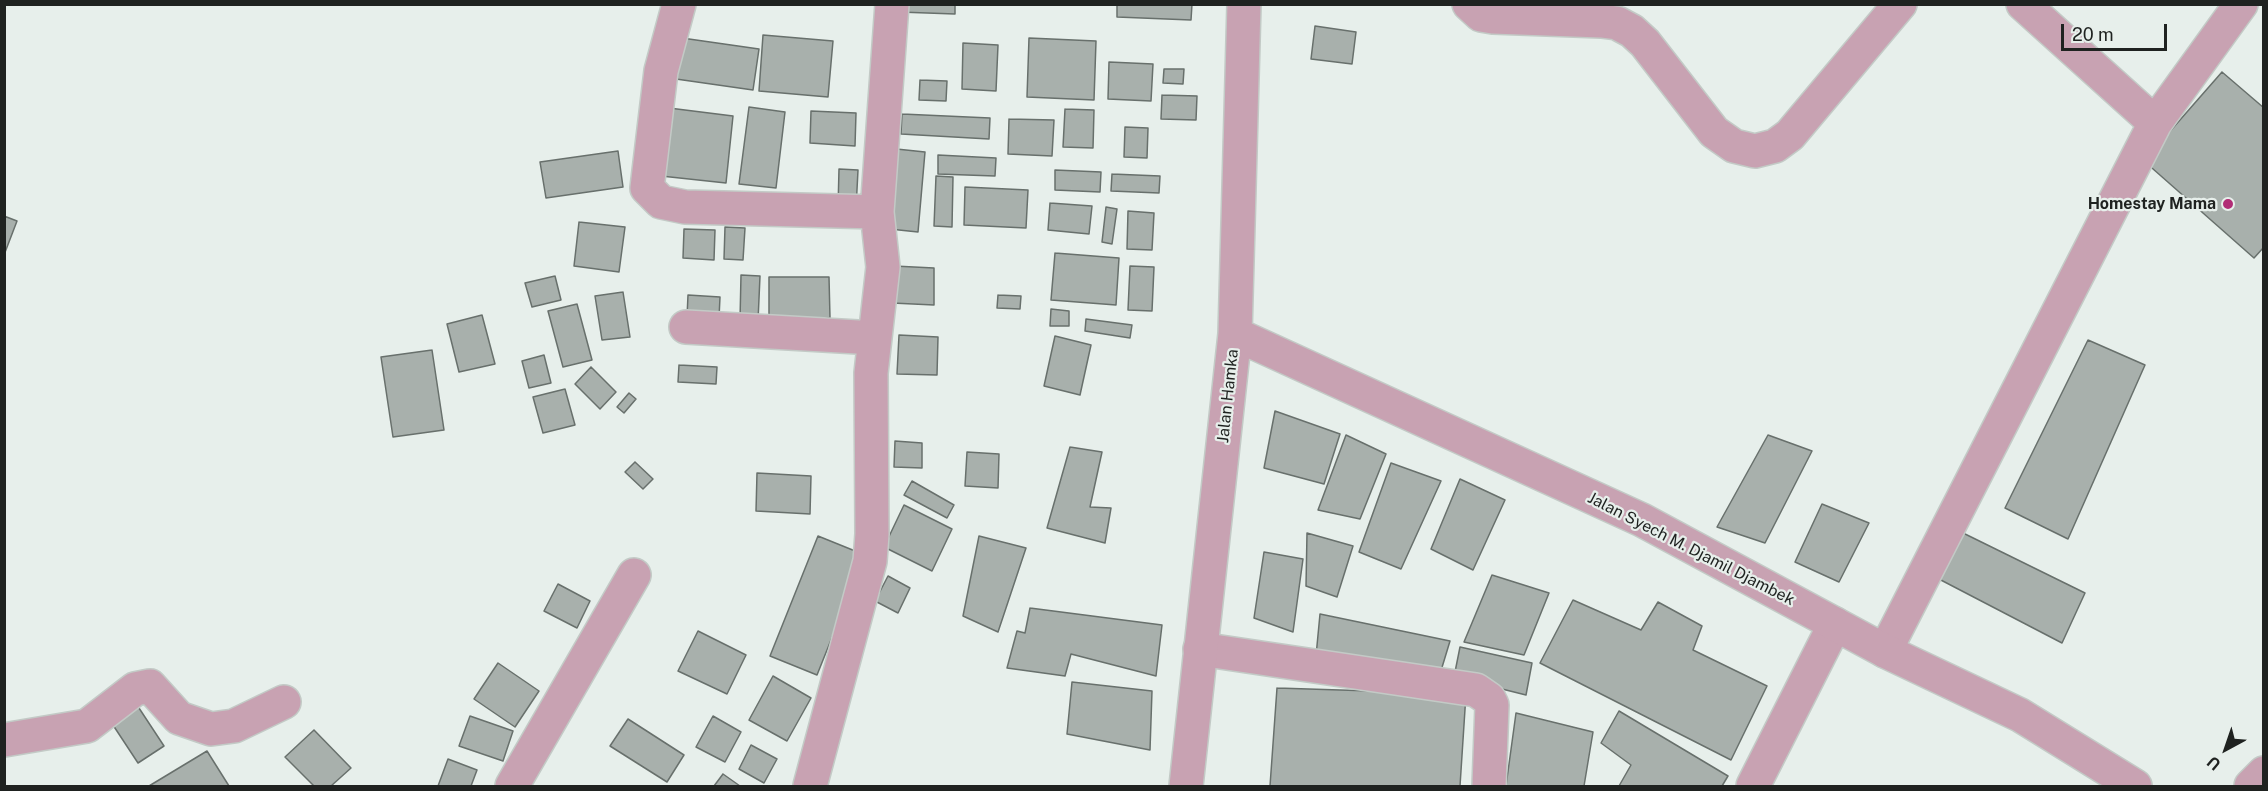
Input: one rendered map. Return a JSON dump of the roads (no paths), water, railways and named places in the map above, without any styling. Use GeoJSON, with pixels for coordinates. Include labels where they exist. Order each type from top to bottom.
{"type":"FeatureCollection","features":[{"type":"Feature","properties":{"kind":"street"},"geometry":{"type":"LineString","coordinates":[[679,4],[661,71],[647,188],[661,202],[685,207],[877,212]]}},
{"type":"Feature","properties":{"kind":"street"},"geometry":{"type":"LineString","coordinates":[[810,786],[870,561],[872,534],[871,373],[883,267],[877,212],[892,4]]}},
{"type":"Feature","properties":{"kind":"street","name":"Jalan Hamka"},"geometry":{"type":"LineString","coordinates":[[1186,786],[1235,334],[1244,4]]}},
{"type":"Feature","properties":{"kind":"street"},"geometry":{"type":"LineString","coordinates":[[1469,4],[1481,15],[1493,17],[1617,23],[1632,31],[1645,43],[1714,132],[1734,146],[1755,151],[1775,146],[1790,135],[1899,4]]}},
{"type":"Feature","properties":{"kind":"street"},"geometry":{"type":"LineString","coordinates":[[2023,4],[2155,123]]}},
{"type":"Feature","properties":{"kind":"street"},"geometry":{"type":"LineString","coordinates":[[1885,651],[2155,123],[2241,4]]}},
{"type":"Feature","properties":{"kind":"street"},"geometry":{"type":"LineString","coordinates":[[2256,4],[2264,12]]}},
{"type":"Feature","properties":{"kind":"street"},"geometry":{"type":"LineString","coordinates":[[686,327],[875,338]]}},
{"type":"Feature","properties":{"kind":"street","name":"Jalan Syech M. Djamil Djambek"},"geometry":{"type":"LineString","coordinates":[[1235,334],[1642,520],[1885,651],[2020,715],[2135,786]]}},
{"type":"Feature","properties":{"kind":"street"},"geometry":{"type":"LineString","coordinates":[[512,786],[634,575]]}},
{"type":"Feature","properties":{"kind":"street"},"geometry":{"type":"LineString","coordinates":[[1753,786],[1835,624]]}},
{"type":"Feature","properties":{"kind":"street"},"geometry":{"type":"LineString","coordinates":[[1200,649],[1476,690],[1489,699],[1492,705],[1488,786]]}},
{"type":"Feature","properties":{"kind":"street"},"geometry":{"type":"LineString","coordinates":[[4,740],[87,726],[135,689],[150,686],[178,718],[211,729],[234,726],[284,702]]}},
{"type":"Feature","properties":{"kind":"street"},"geometry":{"type":"LineString","coordinates":[[2251,786],[2264,773]]}},
{"type":"Feature","properties":{"kind":"place","name":"Homestay Mama"},"geometry":{"type":"Point","coordinates":[2228,204]}}]}
